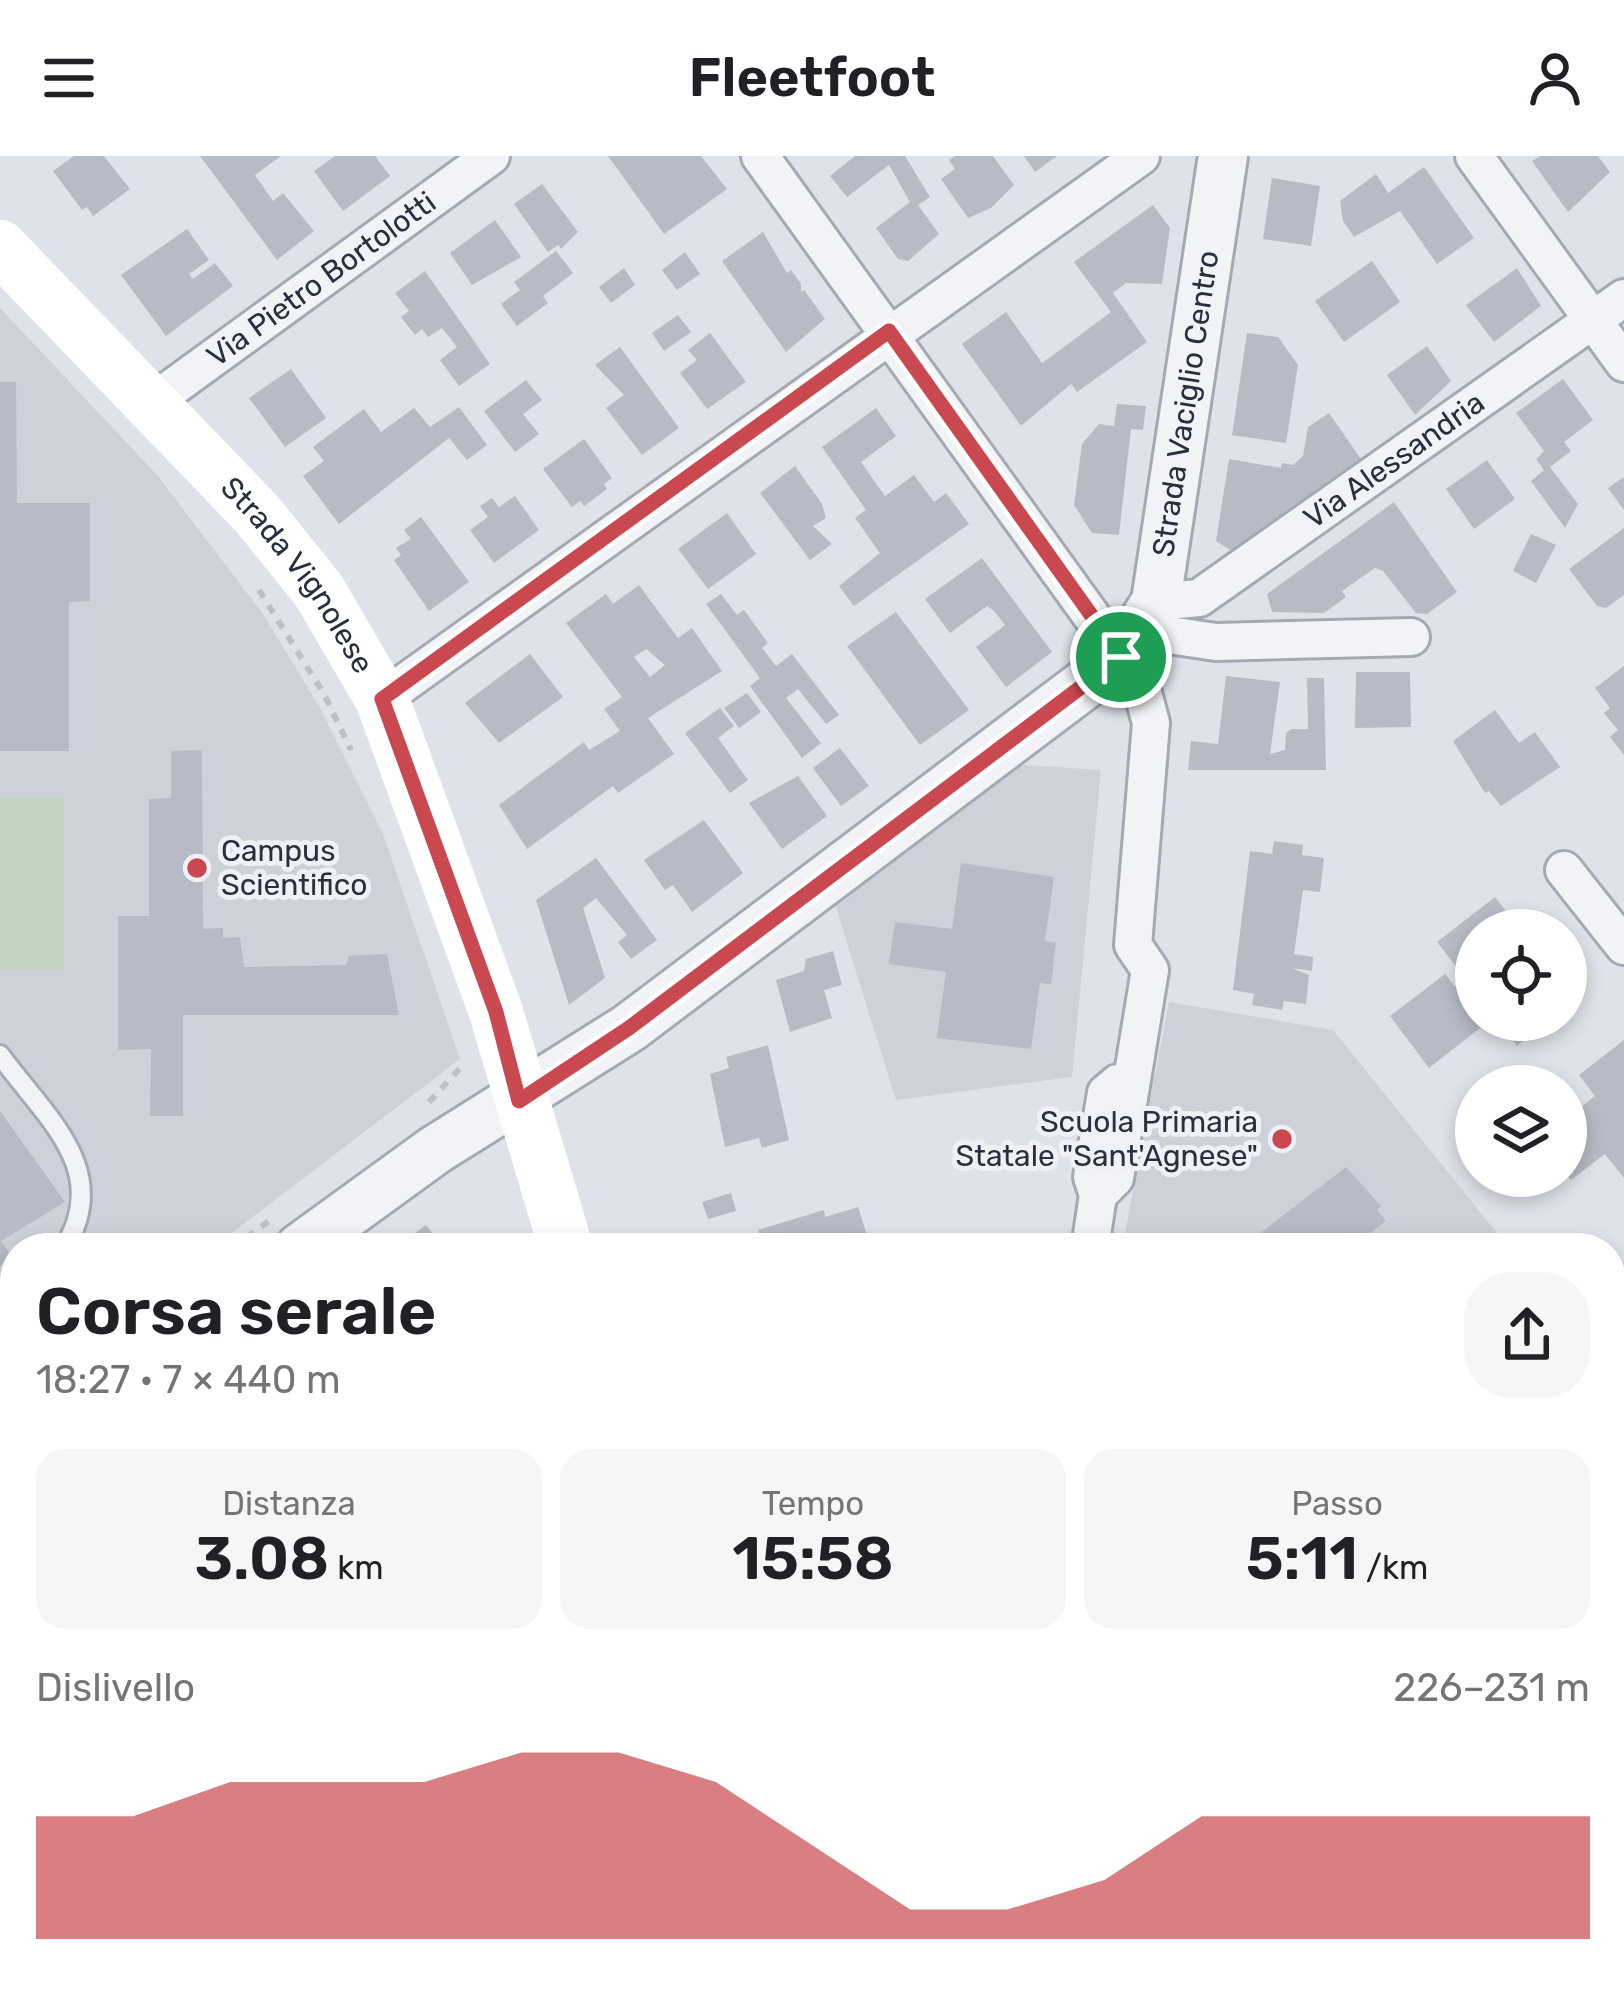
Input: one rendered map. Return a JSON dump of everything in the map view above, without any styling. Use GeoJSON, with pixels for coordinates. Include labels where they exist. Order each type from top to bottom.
{"type":"FeatureCollection","features":[{"type":"Feature","properties":{"kind":"main road","name":"Strada Vignolese"},"geometry":{"type":"LineString","coordinates":[[0,247],[154,401],[285,546],[319,591],[382,699],[496,1012],[561,1233]]}},
{"type":"Feature","properties":{"kind":"street","name":"Via Pietro Bortolotti"},"geometry":{"type":"LineString","coordinates":[[154,401],[491,156]]}},
{"type":"Feature","properties":{"kind":"street"},"geometry":{"type":"LineString","coordinates":[[760,156],[889,331],[1138,634],[1151,724],[1133,945],[1150,970],[1115,1178],[1099,1195],[1093,1233]]}},
{"type":"Feature","properties":{"kind":"street"},"geometry":{"type":"LineString","coordinates":[[382,699],[889,331],[1141,156]]}},
{"type":"Feature","properties":{"kind":"street","name":"Strada Vaciglio Centro"},"geometry":{"type":"LineString","coordinates":[[1138,634],[1223,156]]}},
{"type":"Feature","properties":{"kind":"street"},"geometry":{"type":"LineString","coordinates":[[1474,156],[1624,363]]}},
{"type":"Feature","properties":{"kind":"street","name":"Via Alessandria"},"geometry":{"type":"LineString","coordinates":[[1138,634],[1199,598],[1624,298]]}},
{"type":"Feature","properties":{"kind":"street"},"geometry":{"type":"LineString","coordinates":[[287,1233],[519,1101],[629,1028],[1138,634],[1216,642],[1411,638]]}},
{"type":"Feature","properties":{"kind":"street"},"geometry":{"type":"LineString","coordinates":[[1564,870],[1624,946]]}},
{"type":"Feature","properties":{"kind":"lane"},"geometry":{"type":"LineString","coordinates":[[0,1055],[80,1164],[84,1198],[70,1233]]}},
{"type":"Feature","properties":{"kind":"path"},"geometry":{"type":"LineString","coordinates":[[248,576],[324,694],[354,756]]}},
{"type":"Feature","properties":{"kind":"path"},"geometry":{"type":"LineString","coordinates":[[419,1109],[453,1081],[469,1048]]}},
{"type":"Feature","properties":{"kind":"shaded area","name":"Campus Scientifico"},"geometry":{"type":"Polygon","coordinates":[[[0,308],[157,475],[263,614],[320,708],[383,834],[460,1059],[232,1233],[0,1233],[0,308]]]}},
{"type":"Feature","properties":{"kind":"shaded area"},"geometry":{"type":"Polygon","coordinates":[[[1012,764],[1101,770],[1072,1077],[896,1100],[834,901],[1012,764]]]}},
{"type":"Feature","properties":{"kind":"shaded area","name":"Scuola Primaria Statale \"Sant'Agnese\""},"geometry":{"type":"Polygon","coordinates":[[[1169,1002],[1333,1030],[1455,1181],[1455,1197],[1468,1197],[1497,1233],[1125,1233],[1169,1002]]]}},
{"type":"Feature","properties":{"kind":"green space"},"geometry":{"type":"Polygon","coordinates":[[[0,798],[64,798],[64,970],[0,970],[0,798]]]}},
{"type":"Feature","properties":{"kind":"building"},"geometry":{"type":"Polygon","coordinates":[[[74,156],[104,156],[130,189],[93,216],[87,207],[82,210],[53,171],[74,156]]]}},
{"type":"Feature","properties":{"kind":"building"},"geometry":{"type":"Polygon","coordinates":[[[200,156],[281,156],[255,175],[273,201],[283,193],[314,231],[277,260],[200,156]]]}},
{"type":"Feature","properties":{"kind":"building"},"geometry":{"type":"Polygon","coordinates":[[[335,156],[375,156],[390,176],[343,211],[314,171],[335,156]]]}},
{"type":"Feature","properties":{"kind":"building"},"geometry":{"type":"Polygon","coordinates":[[[608,156],[701,156],[727,189],[664,234],[608,156]]]}},
{"type":"Feature","properties":{"kind":"building"},"geometry":{"type":"Polygon","coordinates":[[[855,156],[905,156],[930,197],[918,205],[939,234],[908,261],[898,259],[876,228],[910,202],[889,165],[847,197],[830,176],[855,156]]]}},
{"type":"Feature","properties":{"kind":"building"},"geometry":{"type":"Polygon","coordinates":[[[993,156],[1014,185],[991,208],[968,218],[941,179],[955,169],[949,160],[993,156]]]}},
{"type":"Feature","properties":{"kind":"building"},"geometry":{"type":"Polygon","coordinates":[[[1024,156],[1057,156],[1035,172],[1024,156]]]}},
{"type":"Feature","properties":{"kind":"building"},"geometry":{"type":"Polygon","coordinates":[[[1540,156],[1598,156],[1610,172],[1568,212],[1532,161],[1540,156]]]}},
{"type":"Feature","properties":{"kind":"building"},"geometry":{"type":"Polygon","coordinates":[[[1424,167],[1474,238],[1437,264],[1400,211],[1354,237],[1343,221],[1340,201],[1376,174],[1388,193],[1424,167]]]}},
{"type":"Feature","properties":{"kind":"building"},"geometry":{"type":"Polygon","coordinates":[[[1272,178],[1320,186],[1311,246],[1263,239],[1272,178]]]}},
{"type":"Feature","properties":{"kind":"building"},"geometry":{"type":"Polygon","coordinates":[[[542,184],[578,232],[561,249],[558,245],[548,252],[514,204],[542,184]]]}},
{"type":"Feature","properties":{"kind":"building"},"geometry":{"type":"Polygon","coordinates":[[[1153,205],[1170,228],[1162,284],[1126,283],[1113,293],[1147,342],[1077,392],[1071,384],[1021,426],[962,344],[1006,312],[1042,363],[1060,350],[1111,312],[1074,262],[1153,205]]]}},
{"type":"Feature","properties":{"kind":"building"},"geometry":{"type":"Polygon","coordinates":[[[495,220],[521,257],[472,285],[450,253],[495,220]]]}},
{"type":"Feature","properties":{"kind":"building"},"geometry":{"type":"Polygon","coordinates":[[[187,229],[209,260],[189,274],[193,279],[215,263],[233,286],[166,336],[121,275],[187,229]]]}},
{"type":"Feature","properties":{"kind":"building"},"geometry":{"type":"Polygon","coordinates":[[[763,232],[787,273],[791,270],[801,292],[825,319],[786,352],[722,261],[763,232]]]}},
{"type":"Feature","properties":{"kind":"building"},"geometry":{"type":"Polygon","coordinates":[[[556,251],[573,273],[543,296],[548,303],[517,326],[501,304],[520,290],[514,282],[556,251]]]}},
{"type":"Feature","properties":{"kind":"building"},"geometry":{"type":"Polygon","coordinates":[[[685,252],[700,274],[677,290],[662,270],[685,252]]]}},
{"type":"Feature","properties":{"kind":"building"},"geometry":{"type":"Polygon","coordinates":[[[1372,261],[1400,302],[1344,342],[1315,301],[1372,261]]]}},
{"type":"Feature","properties":{"kind":"building"},"geometry":{"type":"Polygon","coordinates":[[[624,268],[635,285],[611,303],[599,287],[624,268]]]}},
{"type":"Feature","properties":{"kind":"building"},"geometry":{"type":"Polygon","coordinates":[[[1517,268],[1541,306],[1494,342],[1466,305],[1517,268]]]}},
{"type":"Feature","properties":{"kind":"building"},"geometry":{"type":"Polygon","coordinates":[[[425,271],[490,364],[459,386],[440,360],[457,347],[442,328],[428,337],[422,329],[415,335],[401,317],[409,311],[395,293],[425,271]]]}},
{"type":"Feature","properties":{"kind":"building"},"geometry":{"type":"Polygon","coordinates":[[[678,315],[691,332],[664,351],[652,333],[678,315]]]}},
{"type":"Feature","properties":{"kind":"building"},"geometry":{"type":"Polygon","coordinates":[[[710,333],[746,382],[707,409],[680,373],[697,360],[688,350],[710,333]]]}},
{"type":"Feature","properties":{"kind":"building"},"geometry":{"type":"Polygon","coordinates":[[[1247,333],[1278,337],[1298,365],[1286,443],[1232,435],[1247,333]]]}},
{"type":"Feature","properties":{"kind":"building"},"geometry":{"type":"Polygon","coordinates":[[[1427,346],[1451,381],[1415,415],[1387,375],[1427,346]]]}},
{"type":"Feature","properties":{"kind":"building"},"geometry":{"type":"Polygon","coordinates":[[[620,347],[679,428],[642,455],[606,408],[624,395],[595,365],[620,347]]]}},
{"type":"Feature","properties":{"kind":"building"},"geometry":{"type":"Polygon","coordinates":[[[291,369],[326,418],[285,447],[249,398],[291,369]]]}},
{"type":"Feature","properties":{"kind":"building"},"geometry":{"type":"Polygon","coordinates":[[[1563,379],[1593,420],[1564,442],[1571,451],[1550,467],[1578,504],[1565,528],[1531,481],[1544,470],[1536,459],[1544,451],[1516,413],[1563,379]]]}},
{"type":"Feature","properties":{"kind":"building"},"geometry":{"type":"Polygon","coordinates":[[[526,380],[542,400],[523,414],[539,434],[515,452],[484,411],[526,380]]]}},
{"type":"Feature","properties":{"kind":"building"},"geometry":{"type":"Polygon","coordinates":[[[0,382],[16,382],[17,503],[90,503],[90,601],[69,602],[69,751],[0,751],[0,382]]]}},
{"type":"Feature","properties":{"kind":"building"},"geometry":{"type":"Polygon","coordinates":[[[1117,404],[1146,406],[1143,430],[1131,429],[1119,535],[1092,533],[1074,505],[1082,444],[1099,424],[1114,426],[1117,404]]]}},
{"type":"Feature","properties":{"kind":"building"},"geometry":{"type":"Polygon","coordinates":[[[459,407],[487,445],[467,460],[449,438],[339,524],[303,476],[324,461],[313,447],[364,409],[381,432],[414,408],[430,427],[459,407]]]}},
{"type":"Feature","properties":{"kind":"building"},"geometry":{"type":"Polygon","coordinates":[[[876,408],[896,436],[861,462],[885,496],[914,475],[934,502],[946,493],[969,524],[854,606],[839,586],[880,553],[855,518],[866,510],[822,447],[876,408]]]}},
{"type":"Feature","properties":{"kind":"building"},"geometry":{"type":"Polygon","coordinates":[[[1329,413],[1363,462],[1237,554],[1216,541],[1229,459],[1281,468],[1282,463],[1293,465],[1303,456],[1308,427],[1329,413]]]}},
{"type":"Feature","properties":{"kind":"building"},"geometry":{"type":"Polygon","coordinates":[[[584,439],[612,478],[604,484],[607,489],[584,506],[580,501],[572,507],[543,469],[584,439]]]}},
{"type":"Feature","properties":{"kind":"building"},"geometry":{"type":"Polygon","coordinates":[[[1487,460],[1515,499],[1474,529],[1446,489],[1487,460]]]}},
{"type":"Feature","properties":{"kind":"building"},"geometry":{"type":"Polygon","coordinates":[[[795,466],[822,504],[826,518],[813,526],[832,544],[810,560],[760,493],[795,466]]]}},
{"type":"Feature","properties":{"kind":"building"},"geometry":{"type":"Polygon","coordinates":[[[1624,477],[1624,510],[1608,488],[1624,477]]]}},
{"type":"Feature","properties":{"kind":"building"},"geometry":{"type":"Polygon","coordinates":[[[515,496],[539,530],[494,563],[470,530],[488,517],[480,506],[492,498],[499,507],[515,496]]]}},
{"type":"Feature","properties":{"kind":"building"},"geometry":{"type":"Polygon","coordinates":[[[1394,502],[1457,592],[1427,614],[1416,613],[1383,571],[1375,568],[1342,591],[1346,597],[1324,613],[1272,612],[1267,594],[1394,502]]]}},
{"type":"Feature","properties":{"kind":"building"},"geometry":{"type":"Polygon","coordinates":[[[727,513],[756,554],[708,589],[678,549],[727,513]]]}},
{"type":"Feature","properties":{"kind":"building"},"geometry":{"type":"Polygon","coordinates":[[[421,517],[469,582],[429,611],[394,560],[401,555],[396,548],[411,539],[404,530],[421,517]]]}},
{"type":"Feature","properties":{"kind":"building"},"geometry":{"type":"Polygon","coordinates":[[[1624,528],[1624,595],[1606,608],[1597,606],[1569,569],[1624,528]]]}},
{"type":"Feature","properties":{"kind":"building"},"geometry":{"type":"Polygon","coordinates":[[[1531,534],[1556,545],[1536,583],[1513,571],[1531,534]]]}},
{"type":"Feature","properties":{"kind":"building"},"geometry":{"type":"Polygon","coordinates":[[[982,558],[1052,652],[1006,687],[976,647],[1005,625],[994,611],[987,606],[950,633],[925,599],[982,558]]]}},
{"type":"Feature","properties":{"kind":"building"},"geometry":{"type":"Polygon","coordinates":[[[639,585],[678,638],[692,628],[722,671],[648,718],[674,754],[618,793],[613,786],[527,849],[499,805],[584,742],[589,750],[620,731],[604,709],[622,697],[566,623],[606,594],[613,604],[639,585]],[[646,649],[634,657],[650,677],[665,665],[646,649]]]}},
{"type":"Feature","properties":{"kind":"building"},"geometry":{"type":"Polygon","coordinates":[[[721,594],[737,615],[744,610],[768,643],[762,648],[776,666],[792,654],[839,715],[826,724],[798,689],[786,698],[821,743],[802,758],[750,686],[760,678],[706,604],[721,594]]]}},
{"type":"Feature","properties":{"kind":"building"},"geometry":{"type":"Polygon","coordinates":[[[896,612],[969,710],[920,745],[847,646],[896,612]]]}},
{"type":"Feature","properties":{"kind":"building"},"geometry":{"type":"Polygon","coordinates":[[[530,654],[563,697],[499,743],[465,703],[530,654]]]}},
{"type":"Feature","properties":{"kind":"building"},"geometry":{"type":"Polygon","coordinates":[[[1624,666],[1624,755],[1610,737],[1618,730],[1604,713],[1610,708],[1595,688],[1624,666]]]}},
{"type":"Feature","properties":{"kind":"building"},"geometry":{"type":"Polygon","coordinates":[[[1356,672],[1410,672],[1411,727],[1355,728],[1356,672]]]}},
{"type":"Feature","properties":{"kind":"building"},"geometry":{"type":"Polygon","coordinates":[[[1226,676],[1280,682],[1270,754],[1285,750],[1286,733],[1292,729],[1308,729],[1307,678],[1324,678],[1326,770],[1188,770],[1191,741],[1218,744],[1226,676]]]}},
{"type":"Feature","properties":{"kind":"building"},"geometry":{"type":"Polygon","coordinates":[[[747,693],[761,712],[739,728],[724,708],[747,693]]]}},
{"type":"Feature","properties":{"kind":"building"},"geometry":{"type":"Polygon","coordinates":[[[720,708],[734,726],[718,738],[748,780],[730,793],[685,733],[720,708]]]}},
{"type":"Feature","properties":{"kind":"building"},"geometry":{"type":"Polygon","coordinates":[[[1495,710],[1519,743],[1535,732],[1560,767],[1501,806],[1489,791],[1485,793],[1453,741],[1495,710]]]}},
{"type":"Feature","properties":{"kind":"building"},"geometry":{"type":"Polygon","coordinates":[[[840,748],[869,786],[841,806],[813,768],[840,748]]]}},
{"type":"Feature","properties":{"kind":"building"},"geometry":{"type":"Polygon","coordinates":[[[202,750],[203,929],[223,928],[223,938],[240,937],[244,967],[346,965],[349,956],[387,954],[399,1015],[183,1015],[183,1116],[150,1116],[151,1049],[118,1050],[118,916],[149,916],[149,799],[171,798],[171,751],[202,750]]]}},
{"type":"Feature","properties":{"kind":"building"},"geometry":{"type":"Polygon","coordinates":[[[798,776],[827,816],[782,849],[749,803],[798,776]]]}},
{"type":"Feature","properties":{"kind":"building"},"geometry":{"type":"Polygon","coordinates":[[[704,820],[743,873],[692,912],[673,885],[665,890],[644,860],[704,820]]]}},
{"type":"Feature","properties":{"kind":"building"},"geometry":{"type":"Polygon","coordinates":[[[1274,841],[1303,845],[1302,855],[1324,858],[1320,892],[1303,890],[1294,954],[1313,957],[1312,971],[1292,968],[1309,975],[1306,1004],[1284,1001],[1282,1010],[1252,1005],[1254,994],[1233,990],[1250,851],[1272,854],[1274,841]]]}},
{"type":"Feature","properties":{"kind":"building"},"geometry":{"type":"Polygon","coordinates":[[[596,858],[657,940],[631,959],[618,942],[627,935],[596,898],[583,908],[605,978],[569,1005],[536,900],[596,858]]]}},
{"type":"Feature","properties":{"kind":"building"},"geometry":{"type":"Polygon","coordinates":[[[961,863],[1054,877],[1045,941],[1056,943],[1051,984],[1040,983],[1031,1049],[937,1038],[946,972],[889,964],[895,922],[952,929],[961,863]]]}},
{"type":"Feature","properties":{"kind":"building"},"geometry":{"type":"Polygon","coordinates":[[[1495,897],[1504,909],[1480,909],[1495,897]]]}},
{"type":"Feature","properties":{"kind":"building"},"geometry":{"type":"Polygon","coordinates":[[[1455,928],[1455,965],[1437,942],[1455,928]]]}},
{"type":"Feature","properties":{"kind":"building"},"geometry":{"type":"Polygon","coordinates":[[[833,951],[842,985],[824,990],[832,1018],[790,1032],[776,980],[804,971],[806,959],[833,951]]]}},
{"type":"Feature","properties":{"kind":"building"},"geometry":{"type":"Polygon","coordinates":[[[1445,974],[1455,987],[1455,1041],[1464,1041],[1429,1068],[1390,1016],[1445,974]]]}},
{"type":"Feature","properties":{"kind":"building"},"geometry":{"type":"Polygon","coordinates":[[[1624,1040],[1624,1178],[1605,1154],[1587,1168],[1587,1102],[1595,1096],[1587,1086],[1587,1069],[1624,1040]]]}},
{"type":"Feature","properties":{"kind":"building"},"geometry":{"type":"Polygon","coordinates":[[[768,1045],[789,1140],[762,1148],[759,1138],[725,1147],[710,1074],[729,1068],[726,1057],[768,1045]]]}},
{"type":"Feature","properties":{"kind":"building"},"geometry":{"type":"Polygon","coordinates":[[[0,1111],[65,1202],[14,1233],[0,1233],[0,1111]]]}},
{"type":"Feature","properties":{"kind":"building"},"geometry":{"type":"Polygon","coordinates":[[[1346,1167],[1381,1206],[1377,1210],[1386,1221],[1370,1233],[1260,1233],[1346,1167]]]}},
{"type":"Feature","properties":{"kind":"building"},"geometry":{"type":"Polygon","coordinates":[[[731,1193],[736,1211],[708,1219],[702,1202],[731,1193]]]}},
{"type":"Feature","properties":{"kind":"building"},"geometry":{"type":"Polygon","coordinates":[[[858,1207],[866,1233],[758,1230],[824,1210],[825,1217],[858,1207]]]}},
{"type":"Feature","properties":{"kind":"place","name":"Campus Scientifico"},"geometry":{"type":"Point","coordinates":[197,868]}},
{"type":"Feature","properties":{"kind":"place","name":"Scuola Primaria Statale \"Sant'Agnese\""},"geometry":{"type":"Point","coordinates":[1282,1139]}},
{"type":"Feature","properties":{"kind":"route"},"geometry":{"type":"LineString","coordinates":[[889,331],[1121,657],[629,1028],[519,1101],[496,1012],[382,699],[889,331]]}}]}
